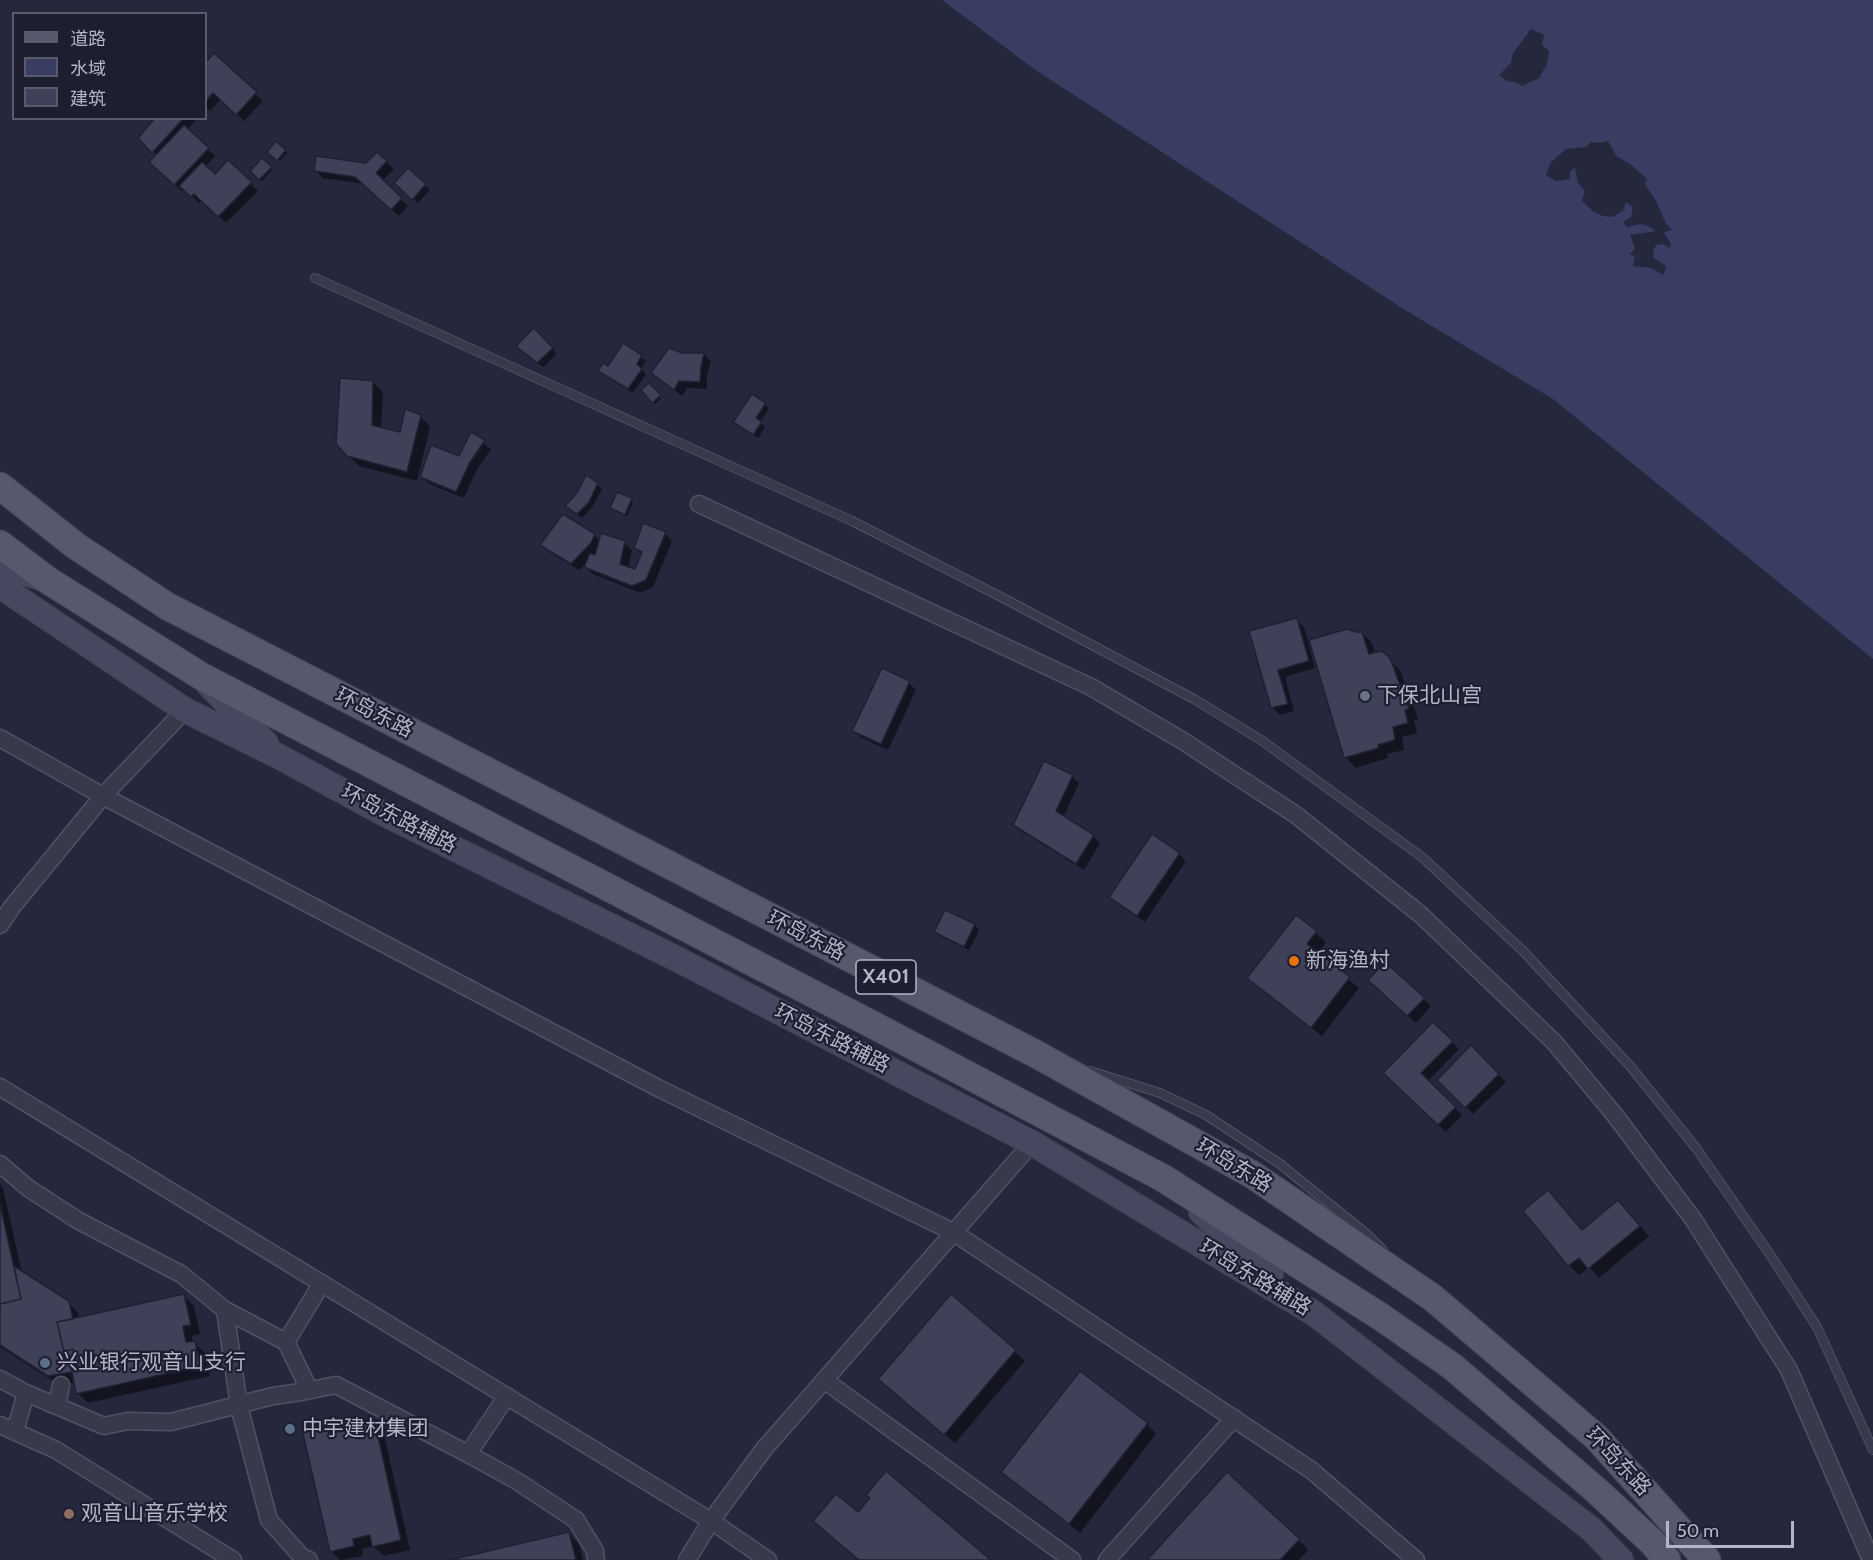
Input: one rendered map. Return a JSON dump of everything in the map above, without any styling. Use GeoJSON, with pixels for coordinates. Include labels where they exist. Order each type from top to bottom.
{"type":"FeatureCollection","features":[{"type":"Feature","properties":{"kind":"main road","name":"环岛东路"},"geometry":{"type":"LineString","coordinates":[[0,486],[76,546],[167,606],[1036,1054],[1253,1175],[1433,1298],[1596,1437],[1707,1560]]}},
{"type":"Feature","properties":{"kind":"main road","name":"环岛东路"},"geometry":{"type":"LineString","coordinates":[[0,544],[49,581],[201,676],[1163,1178],[1381,1317],[1453,1367],[1597,1491],[1660,1552]]}},
{"type":"Feature","properties":{"kind":"street"},"geometry":{"type":"LineString","coordinates":[[699,504],[1091,687],[1184,741],[1296,815],[1421,915],[1554,1042],[1614,1114],[1693,1219],[1789,1370],[1871,1560]]}},
{"type":"Feature","properties":{"kind":"street"},"geometry":{"type":"LineString","coordinates":[[0,566],[49,581]]}},
{"type":"Feature","properties":{"kind":"street","name":"环岛东路辅路"},"geometry":{"type":"LineString","coordinates":[[0,586],[185,710],[278,756],[392,817],[677,959],[1032,1143],[1315,1314],[1592,1529],[1620,1560]]}},
{"type":"Feature","properties":{"kind":"street"},"geometry":{"type":"LineString","coordinates":[[201,676],[278,756]]}},
{"type":"Feature","properties":{"kind":"street"},"geometry":{"type":"LineString","coordinates":[[0,925],[12,907],[103,796],[185,710]]}},
{"type":"Feature","properties":{"kind":"street"},"geometry":{"type":"LineString","coordinates":[[0,738],[103,796],[658,1088],[953,1232],[1311,1470],[1416,1560]]}},
{"type":"Feature","properties":{"kind":"street"},"geometry":{"type":"LineString","coordinates":[[904,1077],[1019,1102]]}},
{"type":"Feature","properties":{"kind":"street"},"geometry":{"type":"LineString","coordinates":[[0,1087],[711,1521],[768,1560]]}},
{"type":"Feature","properties":{"kind":"street"},"geometry":{"type":"LineString","coordinates":[[687,1560],[711,1521],[764,1449],[1032,1143]]}},
{"type":"Feature","properties":{"kind":"street"},"geometry":{"type":"LineString","coordinates":[[0,1164],[28,1188],[79,1221],[181,1274],[225,1310],[286,1342],[306,1383],[301,1392]]}},
{"type":"Feature","properties":{"kind":"street"},"geometry":{"type":"LineString","coordinates":[[1163,1178],[1315,1314]]}},
{"type":"Feature","properties":{"kind":"street"},"geometry":{"type":"LineString","coordinates":[[286,1342],[322,1283]]}},
{"type":"Feature","properties":{"kind":"street"},"geometry":{"type":"LineString","coordinates":[[225,1310],[239,1406],[269,1520],[302,1557],[309,1560]]}},
{"type":"Feature","properties":{"kind":"street"},"geometry":{"type":"LineString","coordinates":[[0,1379],[57,1406],[61,1385]]}},
{"type":"Feature","properties":{"kind":"street"},"geometry":{"type":"LineString","coordinates":[[824,1380],[1072,1560]]}},
{"type":"Feature","properties":{"kind":"street"},"geometry":{"type":"LineString","coordinates":[[27,1393],[104,1426],[128,1421],[171,1422],[273,1396],[336,1385],[517,1481],[576,1520],[595,1551],[596,1560]]}},
{"type":"Feature","properties":{"kind":"street"},"geometry":{"type":"LineString","coordinates":[[27,1393],[7,1428],[56,1450],[232,1560]]}},
{"type":"Feature","properties":{"kind":"street"},"geometry":{"type":"LineString","coordinates":[[468,1454],[507,1396]]}},
{"type":"Feature","properties":{"kind":"street"},"geometry":{"type":"LineString","coordinates":[[1107,1560],[1234,1418]]}},
{"type":"Feature","properties":{"kind":"street"},"geometry":{"type":"LineString","coordinates":[[1520,1473],[1660,1552]]}},
{"type":"Feature","properties":{"kind":"lane"},"geometry":{"type":"LineString","coordinates":[[315,278],[852,521],[1005,599],[1194,699],[1262,740],[1422,857],[1523,951],[1630,1066],[1696,1149],[1771,1256],[1817,1327],[1873,1450]]}},
{"type":"Feature","properties":{"kind":"water"},"geometry":{"type":"Polygon","coordinates":[[[942,0],[1873,0],[1873,659],[1553,399],[1402,308],[1034,69],[942,0]],[[1531,29],[1513,53],[1511,63],[1499,75],[1507,81],[1522,86],[1539,78],[1547,64],[1549,51],[1542,45],[1544,35],[1531,29]],[[1608,141],[1591,142],[1586,147],[1566,149],[1551,162],[1546,175],[1556,181],[1570,179],[1570,171],[1575,168],[1578,183],[1585,191],[1582,201],[1594,212],[1603,216],[1612,217],[1623,211],[1626,202],[1633,207],[1631,217],[1623,222],[1627,227],[1640,224],[1656,231],[1630,235],[1635,248],[1630,254],[1635,257],[1633,266],[1651,268],[1664,275],[1666,266],[1654,258],[1653,252],[1656,245],[1662,244],[1670,248],[1671,243],[1664,232],[1672,230],[1666,224],[1656,201],[1645,184],[1647,179],[1630,164],[1616,156],[1608,141]]]}},
{"type":"Feature","properties":{"kind":"building"},"geometry":{"type":"Polygon","coordinates":[[[214,53],[257,92],[236,115],[213,93],[207,100],[207,61],[214,53]]]}},
{"type":"Feature","properties":{"kind":"building"},"geometry":{"type":"Polygon","coordinates":[[[153,120],[182,120],[152,153],[138,138],[153,120]]]}},
{"type":"Feature","properties":{"kind":"building"},"geometry":{"type":"Polygon","coordinates":[[[184,125],[209,148],[174,185],[149,162],[184,125]]]}},
{"type":"Feature","properties":{"kind":"building"},"geometry":{"type":"Polygon","coordinates":[[[276,141],[286,150],[277,161],[267,152],[276,141]]]}},
{"type":"Feature","properties":{"kind":"building"},"geometry":{"type":"Polygon","coordinates":[[[377,152],[387,161],[376,173],[402,198],[391,210],[355,177],[314,171],[316,156],[366,163],[377,152]]]}},
{"type":"Feature","properties":{"kind":"building"},"geometry":{"type":"Polygon","coordinates":[[[262,158],[272,167],[259,180],[250,171],[262,158]]]}},
{"type":"Feature","properties":{"kind":"building"},"geometry":{"type":"Polygon","coordinates":[[[228,160],[252,182],[218,217],[194,194],[191,197],[179,186],[202,162],[215,174],[228,160]]]}},
{"type":"Feature","properties":{"kind":"building"},"geometry":{"type":"Polygon","coordinates":[[[408,168],[426,184],[412,200],[394,183],[408,168]]]}},
{"type":"Feature","properties":{"kind":"building"},"geometry":{"type":"Polygon","coordinates":[[[534,328],[553,348],[537,363],[516,346],[534,328]]]}},
{"type":"Feature","properties":{"kind":"building"},"geometry":{"type":"Polygon","coordinates":[[[623,343],[642,355],[637,364],[642,369],[628,389],[598,371],[603,363],[608,366],[623,343]]]}},
{"type":"Feature","properties":{"kind":"building"},"geometry":{"type":"Polygon","coordinates":[[[669,348],[682,353],[704,353],[700,382],[679,381],[674,390],[651,373],[669,348]]]}},
{"type":"Feature","properties":{"kind":"building"},"geometry":{"type":"Polygon","coordinates":[[[340,378],[373,381],[372,425],[400,432],[405,409],[421,415],[407,472],[347,456],[336,444],[340,378]]]}},
{"type":"Feature","properties":{"kind":"building"},"geometry":{"type":"Polygon","coordinates":[[[649,383],[661,395],[652,403],[641,390],[649,383]]]}},
{"type":"Feature","properties":{"kind":"building"},"geometry":{"type":"Polygon","coordinates":[[[752,394],[766,403],[756,418],[762,422],[753,435],[733,422],[752,394]]]}},
{"type":"Feature","properties":{"kind":"building"},"geometry":{"type":"Polygon","coordinates":[[[471,432],[485,440],[469,464],[456,492],[420,477],[431,445],[459,456],[471,432]]]}},
{"type":"Feature","properties":{"kind":"building"},"geometry":{"type":"Polygon","coordinates":[[[586,475],[598,483],[589,502],[577,514],[565,506],[577,493],[586,475]]]}},
{"type":"Feature","properties":{"kind":"building"},"geometry":{"type":"Polygon","coordinates":[[[617,492],[632,498],[625,515],[610,508],[617,492]]]}},
{"type":"Feature","properties":{"kind":"building"},"geometry":{"type":"Polygon","coordinates":[[[563,514],[595,534],[591,543],[571,564],[540,545],[563,514]]]}},
{"type":"Feature","properties":{"kind":"building"},"geometry":{"type":"Polygon","coordinates":[[[643,523],[666,532],[646,580],[632,586],[584,567],[590,553],[595,555],[601,533],[625,541],[620,564],[635,569],[642,552],[634,548],[643,523]]]}},
{"type":"Feature","properties":{"kind":"building"},"geometry":{"type":"Polygon","coordinates":[[[1297,618],[1309,661],[1278,670],[1288,704],[1271,708],[1249,631],[1297,618]]]}},
{"type":"Feature","properties":{"kind":"building","name":"下保北山宫"},"geometry":{"type":"Polygon","coordinates":[[[1347,629],[1362,632],[1369,654],[1382,651],[1390,658],[1409,709],[1405,710],[1408,723],[1393,727],[1395,740],[1378,745],[1379,748],[1344,758],[1309,640],[1347,629]]]}},
{"type":"Feature","properties":{"kind":"building"},"geometry":{"type":"Polygon","coordinates":[[[882,668],[910,681],[881,744],[852,731],[882,668]]]}},
{"type":"Feature","properties":{"kind":"building"},"geometry":{"type":"Polygon","coordinates":[[[1044,761],[1073,775],[1056,811],[1094,835],[1076,864],[1013,825],[1044,761]]]}},
{"type":"Feature","properties":{"kind":"building"},"geometry":{"type":"Polygon","coordinates":[[[1152,834],[1180,853],[1137,916],[1109,897],[1152,834]]]}},
{"type":"Feature","properties":{"kind":"building"},"geometry":{"type":"Polygon","coordinates":[[[945,910],[975,924],[964,947],[934,932],[945,910]]]}},
{"type":"Feature","properties":{"kind":"building","name":"新海渔村"},"geometry":{"type":"Polygon","coordinates":[[[1296,915],[1317,931],[1307,944],[1350,977],[1311,1028],[1247,978],[1296,915]]]}},
{"type":"Feature","properties":{"kind":"building"},"geometry":{"type":"Polygon","coordinates":[[[1385,962],[1425,998],[1407,1016],[1368,980],[1385,962]]]}},
{"type":"Feature","properties":{"kind":"building"},"geometry":{"type":"Polygon","coordinates":[[[1433,1022],[1453,1041],[1421,1073],[1456,1107],[1438,1125],[1383,1073],[1433,1022]]]}},
{"type":"Feature","properties":{"kind":"building"},"geometry":{"type":"Polygon","coordinates":[[[1471,1045],[1499,1074],[1465,1108],[1437,1080],[1471,1045]]]}},
{"type":"Feature","properties":{"kind":"building"},"geometry":{"type":"Polygon","coordinates":[[[1548,1190],[1582,1230],[1618,1200],[1640,1226],[1588,1269],[1579,1258],[1568,1266],[1523,1211],[1548,1190]]]}},
{"type":"Feature","properties":{"kind":"building"},"geometry":{"type":"Polygon","coordinates":[[[0,1204],[21,1299],[0,1304],[0,1204]]]}},
{"type":"Feature","properties":{"kind":"building"},"geometry":{"type":"Polygon","coordinates":[[[14,1266],[69,1301],[73,1319],[57,1322],[64,1352],[73,1349],[77,1366],[71,1367],[72,1372],[48,1376],[0,1345],[0,1304],[21,1299],[14,1266]]]}},
{"type":"Feature","properties":{"kind":"building"},"geometry":{"type":"Polygon","coordinates":[[[184,1294],[191,1325],[183,1326],[186,1342],[195,1341],[200,1366],[76,1394],[71,1367],[77,1366],[73,1349],[64,1352],[57,1322],[184,1294]]]}},
{"type":"Feature","properties":{"kind":"building"},"geometry":{"type":"Polygon","coordinates":[[[951,1294],[1016,1350],[944,1435],[878,1379],[951,1294]]]}},
{"type":"Feature","properties":{"kind":"building"},"geometry":{"type":"Polygon","coordinates":[[[1080,1371],[1148,1423],[1069,1524],[1001,1472],[1080,1371]]]}},
{"type":"Feature","properties":{"kind":"building"},"geometry":{"type":"Polygon","coordinates":[[[374,1418],[401,1540],[372,1547],[370,1535],[353,1539],[354,1546],[330,1552],[302,1429],[327,1423],[329,1433],[345,1430],[345,1425],[374,1418]]]}},
{"type":"Feature","properties":{"kind":"building"},"geometry":{"type":"Polygon","coordinates":[[[886,1471],[991,1560],[859,1560],[813,1521],[836,1494],[858,1512],[870,1498],[866,1495],[886,1471]]]}},
{"type":"Feature","properties":{"kind":"building"},"geometry":{"type":"Polygon","coordinates":[[[1227,1472],[1300,1539],[1280,1560],[1147,1560],[1227,1472]]]}},
{"type":"Feature","properties":{"kind":"building"},"geometry":{"type":"Polygon","coordinates":[[[569,1532],[576,1560],[450,1560],[569,1532]]]}},
{"type":"Feature","properties":{"kind":"place","name":"下保北山宫"},"geometry":{"type":"Point","coordinates":[1365,696]}},
{"type":"Feature","properties":{"kind":"place","name":"新海渔村"},"geometry":{"type":"Point","coordinates":[1294,961]}},
{"type":"Feature","properties":{"kind":"place","name":"兴业银行观音山支行"},"geometry":{"type":"Point","coordinates":[45,1363]}},
{"type":"Feature","properties":{"kind":"place","name":"中宇建材集团"},"geometry":{"type":"Point","coordinates":[290,1429]}},
{"type":"Feature","properties":{"kind":"place","name":"观音山音乐学校"},"geometry":{"type":"Point","coordinates":[69,1514]}}]}
